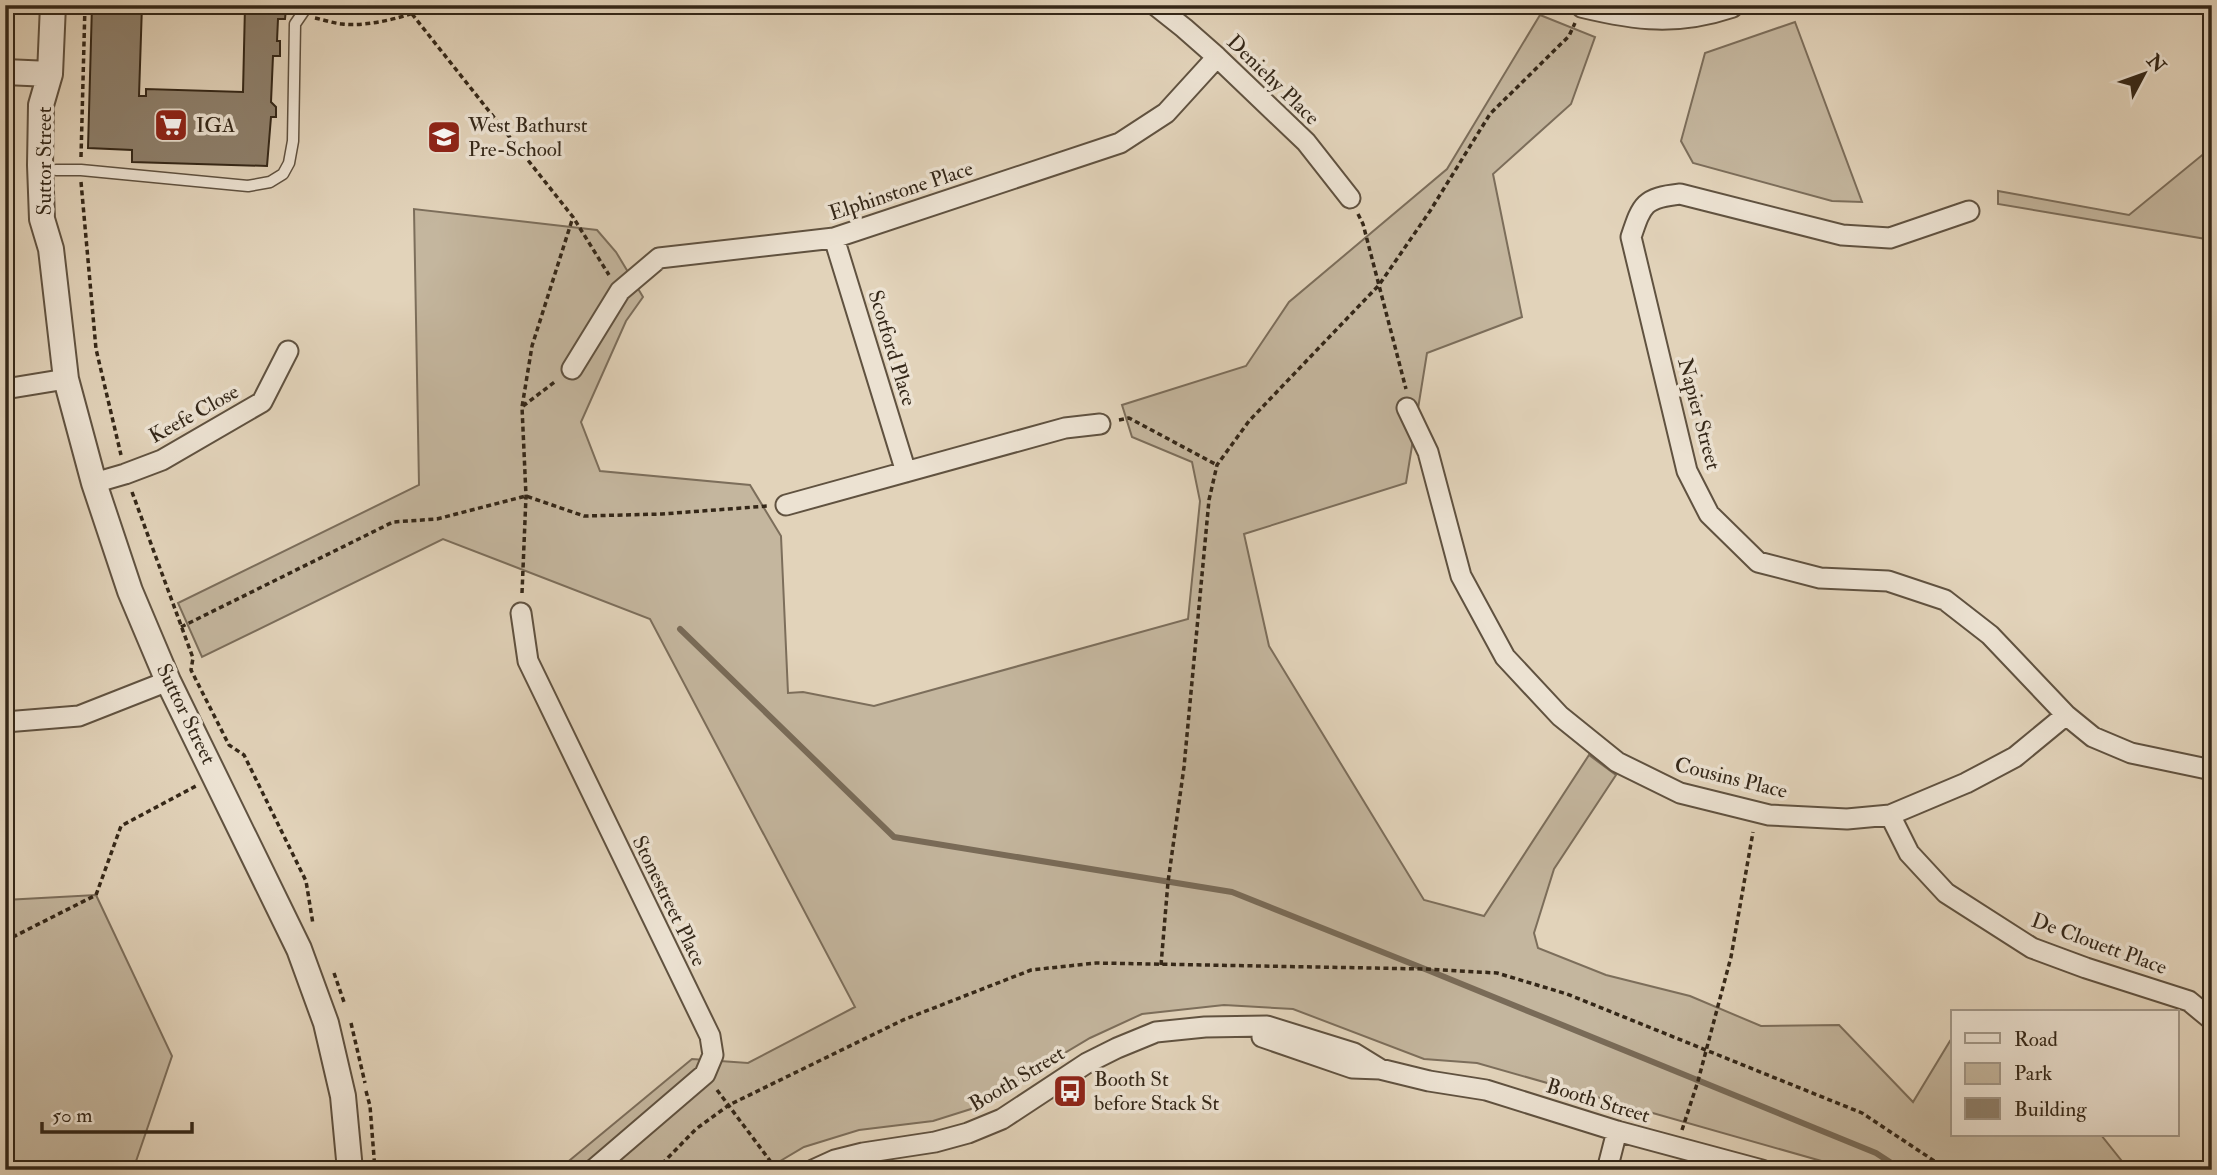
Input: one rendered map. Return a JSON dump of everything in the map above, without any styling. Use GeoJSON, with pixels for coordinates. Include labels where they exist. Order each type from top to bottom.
{"type":"FeatureCollection","features":[{"type":"Feature","properties":{"kind":"street","name":"Suttor Street"},"geometry":{"type":"LineString","coordinates":[[53,5],[50,74],[41,105],[40,165],[42,219],[51,249],[66,380],[94,483],[130,591],[168,681],[299,948],[326,1023],[343,1096],[350,1170]]}},
{"type":"Feature","properties":{"kind":"street","name":"Deniehy Place"},"geometry":{"type":"LineString","coordinates":[[1155,5],[1217,57],[1306,142],[1350,198]]}},
{"type":"Feature","properties":{"kind":"street"},"geometry":{"type":"LineString","coordinates":[[1583,5],[1632,16],[1671,18],[1708,13],[1731,5]]}},
{"type":"Feature","properties":{"kind":"street","name":"Elphinstone Place"},"geometry":{"type":"LineString","coordinates":[[572,369],[620,291],[659,258],[834,238],[1120,143],[1167,113],[1217,57]]}},
{"type":"Feature","properties":{"kind":"street"},"geometry":{"type":"LineString","coordinates":[[5,72],[50,74]]}},
{"type":"Feature","properties":{"kind":"street","name":"Suttor Street"},"geometry":{"type":"LineString","coordinates":[[50,74],[58,108],[57,219],[51,249]]}},
{"type":"Feature","properties":{"kind":"street","name":"Napier Street"},"geometry":{"type":"LineString","coordinates":[[1969,211],[1890,238],[1842,235],[1680,194],[1657,196],[1640,210],[1631,237],[1687,471],[1709,514],[1758,562],[1819,578],[1888,582],[1945,600],[1990,635],[2066,715],[2093,737],[2131,753],[2212,770]]}},
{"type":"Feature","properties":{"kind":"street","name":"Scotford Place"},"geometry":{"type":"LineString","coordinates":[[834,238],[906,472]]}},
{"type":"Feature","properties":{"kind":"street","name":"Keefe Close"},"geometry":{"type":"LineString","coordinates":[[94,483],[162,460],[262,402],[288,351]]}},
{"type":"Feature","properties":{"kind":"street"},"geometry":{"type":"LineString","coordinates":[[5,389],[66,380]]}},
{"type":"Feature","properties":{"kind":"street","name":"Cousins Place"},"geometry":{"type":"LineString","coordinates":[[1407,408],[1428,452],[1461,576],[1505,657],[1560,716],[1617,762],[1680,793],[1769,815],[1847,819],[1891,815],[1966,783],[2015,757],[2066,715]]}},
{"type":"Feature","properties":{"kind":"street"},"geometry":{"type":"LineString","coordinates":[[786,505],[1065,428],[1100,424]]}},
{"type":"Feature","properties":{"kind":"street","name":"Stonestreet Place"},"geometry":{"type":"LineString","coordinates":[[521,613],[528,661],[710,1036],[713,1055],[705,1074]]}},
{"type":"Feature","properties":{"kind":"street"},"geometry":{"type":"LineString","coordinates":[[5,722],[79,716],[168,681]]}},
{"type":"Feature","properties":{"kind":"street","name":"De Clouett Place"},"geometry":{"type":"LineString","coordinates":[[1891,815],[1909,853],[1946,893],[2021,941],[2032,948],[2087,968],[2189,1001],[2212,1020]]}},
{"type":"Feature","properties":{"kind":"street","name":"Booth Street"},"geometry":{"type":"LineString","coordinates":[[813,1170],[835,1160],[863,1153],[935,1142],[968,1133],[1002,1119],[1087,1063],[1156,1031],[1267,1026],[1354,1053],[1380,1069],[1429,1081],[1486,1090],[1617,1131],[1762,1170]]}},
{"type":"Feature","properties":{"kind":"street"},"geometry":{"type":"LineString","coordinates":[[593,1170],[705,1074]]}},
{"type":"Feature","properties":{"kind":"street"},"geometry":{"type":"LineString","coordinates":[[1607,1170],[1617,1131]]}},
{"type":"Feature","properties":{"kind":"lane"},"geometry":{"type":"LineString","coordinates":[[56,170],[248,186],[270,182],[283,174],[289,163],[293,141],[295,24],[308,5]]}},
{"type":"Feature","properties":{"kind":"path"},"geometry":{"type":"LineString","coordinates":[[85,5],[81,170],[96,349],[125,474],[193,658],[191,670],[229,745],[244,755],[306,881],[312,921],[317,933]]}},
{"type":"Feature","properties":{"kind":"path"},"geometry":{"type":"LineString","coordinates":[[301,15],[344,24],[383,21],[436,5]]}},
{"type":"Feature","properties":{"kind":"path"},"geometry":{"type":"LineString","coordinates":[[1161,965],[1168,882],[1184,767],[1209,500],[1217,465],[1249,421],[1378,285],[1430,211],[1490,114],[1569,36],[1583,5]]}},
{"type":"Feature","properties":{"kind":"path"},"geometry":{"type":"LineString","coordinates":[[412,14],[573,217],[620,291]]}},
{"type":"Feature","properties":{"kind":"path"},"geometry":{"type":"LineString","coordinates":[[1350,198],[1363,224],[1405,383],[1407,408]]}},
{"type":"Feature","properties":{"kind":"path"},"geometry":{"type":"LineString","coordinates":[[521,613],[526,496],[522,407],[533,346],[573,217]]}},
{"type":"Feature","properties":{"kind":"path"},"geometry":{"type":"LineString","coordinates":[[522,407],[572,369]]}},
{"type":"Feature","properties":{"kind":"path"},"geometry":{"type":"LineString","coordinates":[[1100,424],[1129,418],[1217,465]]}},
{"type":"Feature","properties":{"kind":"path"},"geometry":{"type":"LineString","coordinates":[[181,627],[393,522],[437,519],[526,496],[584,516],[662,514],[786,505]]}},
{"type":"Feature","properties":{"kind":"path"},"geometry":{"type":"LineString","coordinates":[[5,941],[96,895],[121,826],[216,775]]}},
{"type":"Feature","properties":{"kind":"path"},"geometry":{"type":"LineString","coordinates":[[1677,1147],[1698,1081],[1731,957],[1756,812]]}},
{"type":"Feature","properties":{"kind":"path"},"geometry":{"type":"LineString","coordinates":[[656,1170],[696,1129],[729,1105],[903,1020],[1031,970],[1096,963],[1425,969],[1497,973],[1567,994],[1862,1113],[1948,1170]]}},
{"type":"Feature","properties":{"kind":"path"},"geometry":{"type":"LineString","coordinates":[[331,967],[358,1051],[370,1106],[375,1170]]}},
{"type":"Feature","properties":{"kind":"path"},"geometry":{"type":"LineString","coordinates":[[705,1074],[777,1170]]}},
{"type":"Feature","properties":{"kind":"green space"},"geometry":{"type":"Polygon","coordinates":[[[1540,15],[1595,37],[1571,104],[1493,174],[1522,317],[1427,353],[1406,483],[1244,534],[1269,646],[1424,900],[1484,916],[1589,755],[1616,775],[1554,869],[1534,933],[1538,948],[1606,975],[1690,996],[1761,1026],[1839,1025],[1913,1102],[1950,1041],[1951,1136],[2102,1136],[2129,1170],[1853,1170],[1477,1063],[1424,1059],[1293,1009],[1224,1005],[1142,1014],[1090,1038],[971,1109],[933,1121],[859,1130],[804,1147],[765,1170],[558,1170],[692,1059],[748,1063],[855,1007],[650,619],[443,539],[202,657],[178,603],[419,485],[414,209],[597,230],[616,252],[643,297],[626,321],[581,422],[600,471],[750,485],[781,536],[788,693],[803,692],[874,706],[1188,619],[1200,501],[1192,462],[1132,437],[1122,405],[1246,366],[1289,302],[1447,169],[1540,15]]]}},
{"type":"Feature","properties":{"kind":"green space"},"geometry":{"type":"Polygon","coordinates":[[[1795,22],[1862,202],[1832,201],[1693,163],[1681,141],[1705,53],[1795,22]]]}},
{"type":"Feature","properties":{"kind":"green space"},"geometry":{"type":"Polygon","coordinates":[[[2212,147],[2212,240],[1998,204],[1998,191],[2129,215],[2212,147]]]}},
{"type":"Feature","properties":{"kind":"green space"},"geometry":{"type":"Polygon","coordinates":[[[96,895],[172,1056],[133,1170],[5,1170],[5,900],[96,895]]]}},
{"type":"Feature","properties":{"kind":"green space"},"geometry":{"type":"Polygon","coordinates":[[[387,1162],[490,1170],[387,1170],[387,1162]]]}},
{"type":"Feature","properties":{"kind":"building"},"geometry":{"type":"Polygon","coordinates":[[[92,5],[142,5],[139,96],[146,96],[146,89],[243,92],[245,6],[294,5],[294,9],[286,9],[285,19],[278,19],[277,41],[280,41],[280,56],[273,56],[271,102],[276,107],[276,117],[271,117],[267,166],[132,162],[132,150],[88,148],[92,5]]]}},
{"type":"Feature","properties":{"kind":"waterway"},"geometry":{"type":"LineString","coordinates":[[680,629],[894,837],[1232,892],[1876,1153],[1902,1170]]}},
{"type":"Feature","properties":{"kind":"place","name":"IGA"},"geometry":{"type":"Point","coordinates":[171,125]}},
{"type":"Feature","properties":{"kind":"place","name":"West Bathurst Pre-School"},"geometry":{"type":"Point","coordinates":[444,137]}},
{"type":"Feature","properties":{"kind":"place","name":"Booth St before Stack St"},"geometry":{"type":"Point","coordinates":[1070,1091]}}]}
